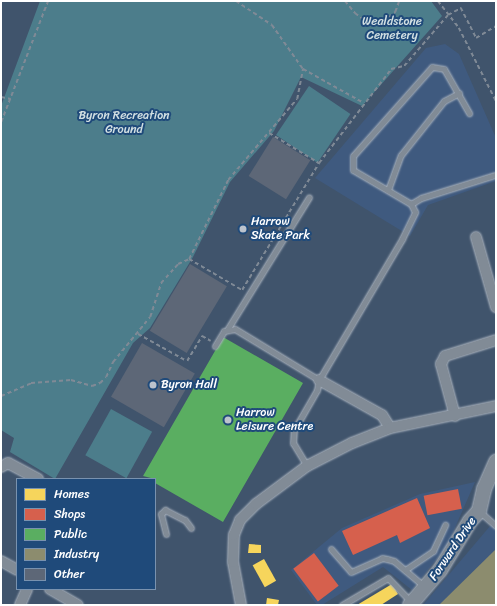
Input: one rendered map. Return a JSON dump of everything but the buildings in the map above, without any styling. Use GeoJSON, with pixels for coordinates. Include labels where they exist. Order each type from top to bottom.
{"type":"FeatureCollection","features":[{"type":"Feature","properties":{"kind":"street"},"geometry":{"type":"LineString","coordinates":[[476,237],[496,308]]}},
{"type":"Feature","properties":{"kind":"street"},"geometry":{"type":"LineString","coordinates":[[455,416],[441,364],[444,356],[496,340]]}},
{"type":"Feature","properties":{"kind":"street"},"geometry":{"type":"LineString","coordinates":[[319,380],[382,415],[390,428]]}},
{"type":"Feature","properties":{"kind":"street"},"geometry":{"type":"LineString","coordinates":[[241,605],[234,562],[236,526],[251,509],[307,466],[329,453],[390,428],[455,416],[496,406]]}},
{"type":"Feature","properties":{"kind":"street","name":"Forward Drive"},"geometry":{"type":"LineString","coordinates":[[411,604],[426,588],[450,557],[470,521],[479,511],[484,489],[496,462]]}},
{"type":"Feature","properties":{"kind":"street"},"geometry":{"type":"LineString","coordinates":[[1,467],[8,463],[36,478]]}},
{"type":"Feature","properties":{"kind":"street"},"geometry":{"type":"LineString","coordinates":[[1,561],[16,569]]}},
{"type":"Feature","properties":{"kind":"street"},"geometry":{"type":"LineString","coordinates":[[20,605],[27,590]]}},
{"type":"Feature","properties":{"kind":"street"},"geometry":{"type":"LineString","coordinates":[[52,590],[78,605]]}},
{"type":"Feature","properties":{"kind":"lane"},"geometry":{"type":"LineString","coordinates":[[307,466],[293,443],[294,430],[317,390],[319,380],[402,239],[415,212],[411,204],[353,170],[353,156],[432,67],[444,69],[469,113]]}},
{"type":"Feature","properties":{"kind":"lane"},"geometry":{"type":"LineString","coordinates":[[388,190],[401,155],[444,101],[459,93]]}},
{"type":"Feature","properties":{"kind":"lane"},"geometry":{"type":"LineString","coordinates":[[411,204],[421,198],[495,176]]}},
{"type":"Feature","properties":{"kind":"lane"},"geometry":{"type":"LineString","coordinates":[[215,345],[227,330],[309,197]]}},
{"type":"Feature","properties":{"kind":"lane"},"geometry":{"type":"LineString","coordinates":[[227,330],[235,329],[319,380]]}},
{"type":"Feature","properties":{"kind":"lane"},"geometry":{"type":"LineString","coordinates":[[166,534],[161,514],[165,510],[185,520],[191,528]]}},
{"type":"Feature","properties":{"kind":"lane","name":"Forward Drive"},"geometry":{"type":"LineString","coordinates":[[479,511],[496,526]]}},
{"type":"Feature","properties":{"kind":"lane"},"geometry":{"type":"LineString","coordinates":[[405,570],[433,551],[445,525]]}},
{"type":"Feature","properties":{"kind":"lane"},"geometry":{"type":"LineString","coordinates":[[331,549],[351,572],[382,558],[394,561],[426,588]]}},
{"type":"Feature","properties":{"kind":"lane"},"geometry":{"type":"LineString","coordinates":[[342,605],[388,578],[411,604]]}},
{"type":"Feature","properties":{"kind":"path"},"geometry":{"type":"LineString","coordinates":[[1,122],[48,1]]}},
{"type":"Feature","properties":{"kind":"path"},"geometry":{"type":"LineString","coordinates":[[236,1],[272,25],[303,69],[364,103]]}},
{"type":"Feature","properties":{"kind":"path"},"geometry":{"type":"LineString","coordinates":[[345,1],[355,13],[367,22],[383,22],[396,12],[399,1]]}},
{"type":"Feature","properties":{"kind":"path"},"geometry":{"type":"LineString","coordinates":[[438,1],[459,28],[496,101]]}},
{"type":"Feature","properties":{"kind":"path"},"geometry":{"type":"LineString","coordinates":[[189,259],[242,290],[319,163],[391,69],[404,66],[448,15],[461,8],[476,38],[496,26]]}},
{"type":"Feature","properties":{"kind":"path"},"geometry":{"type":"LineString","coordinates":[[1,396],[31,383],[54,380],[71,380],[92,386],[100,383],[126,345],[138,334],[150,317],[161,283],[178,264],[189,259],[228,180],[297,99],[303,69]]}},
{"type":"Feature","properties":{"kind":"path"},"geometry":{"type":"LineString","coordinates":[[1,97],[11,99]]}},
{"type":"Feature","properties":{"kind":"path"},"geometry":{"type":"LineString","coordinates":[[269,133],[319,163]]}},
{"type":"Feature","properties":{"kind":"path"},"geometry":{"type":"LineString","coordinates":[[138,334],[187,361],[202,336],[215,345]]}},
{"type":"Feature","properties":{"kind":"shaded area"},"geometry":{"type":"Polygon","coordinates":[[[445,44],[459,54],[496,138],[496,181],[428,205],[410,236],[315,178],[426,48],[445,44]]]}},
{"type":"Feature","properties":{"kind":"shaded area"},"geometry":{"type":"Polygon","coordinates":[[[475,482],[447,546],[412,590],[383,567],[322,605],[317,605],[291,570],[342,528],[420,494],[475,482]]]}},
{"type":"Feature","properties":{"kind":"shaded area"},"geometry":{"type":"Polygon","coordinates":[[[496,519],[496,605],[425,605],[424,604],[496,519]]]}},
{"type":"Feature","properties":{"kind":"green space","name":"Byron Recreation Ground"},"geometry":{"type":"Polygon","coordinates":[[[40,1],[431,1],[442,16],[362,106],[301,77],[274,131],[230,182],[193,257],[150,328],[133,343],[56,478],[10,452],[14,438],[1,430],[1,106],[40,1]]]}},
{"type":"Feature","properties":{"kind":"green space"},"geometry":{"type":"Polygon","coordinates":[[[309,86],[350,114],[317,163],[276,135],[309,86]]]}},
{"type":"Feature","properties":{"kind":"green space"},"geometry":{"type":"Polygon","coordinates":[[[111,409],[152,432],[126,478],[85,455],[111,409]]]}},
{"type":"Feature","properties":{"kind":"place","name":"Harrow Skate Park"},"geometry":{"type":"Point","coordinates":[243,229]}},
{"type":"Feature","properties":{"kind":"place","name":"Byron Hall"},"geometry":{"type":"Point","coordinates":[153,385]}},
{"type":"Feature","properties":{"kind":"place","name":"Harrow Leisure Centre"},"geometry":{"type":"Point","coordinates":[228,420]}},
{"type":"Feature","properties":{"kind":"park label","name":"Wealdstone Cemetery"},"geometry":{"type":"Point","coordinates":[392,29]}}]}
